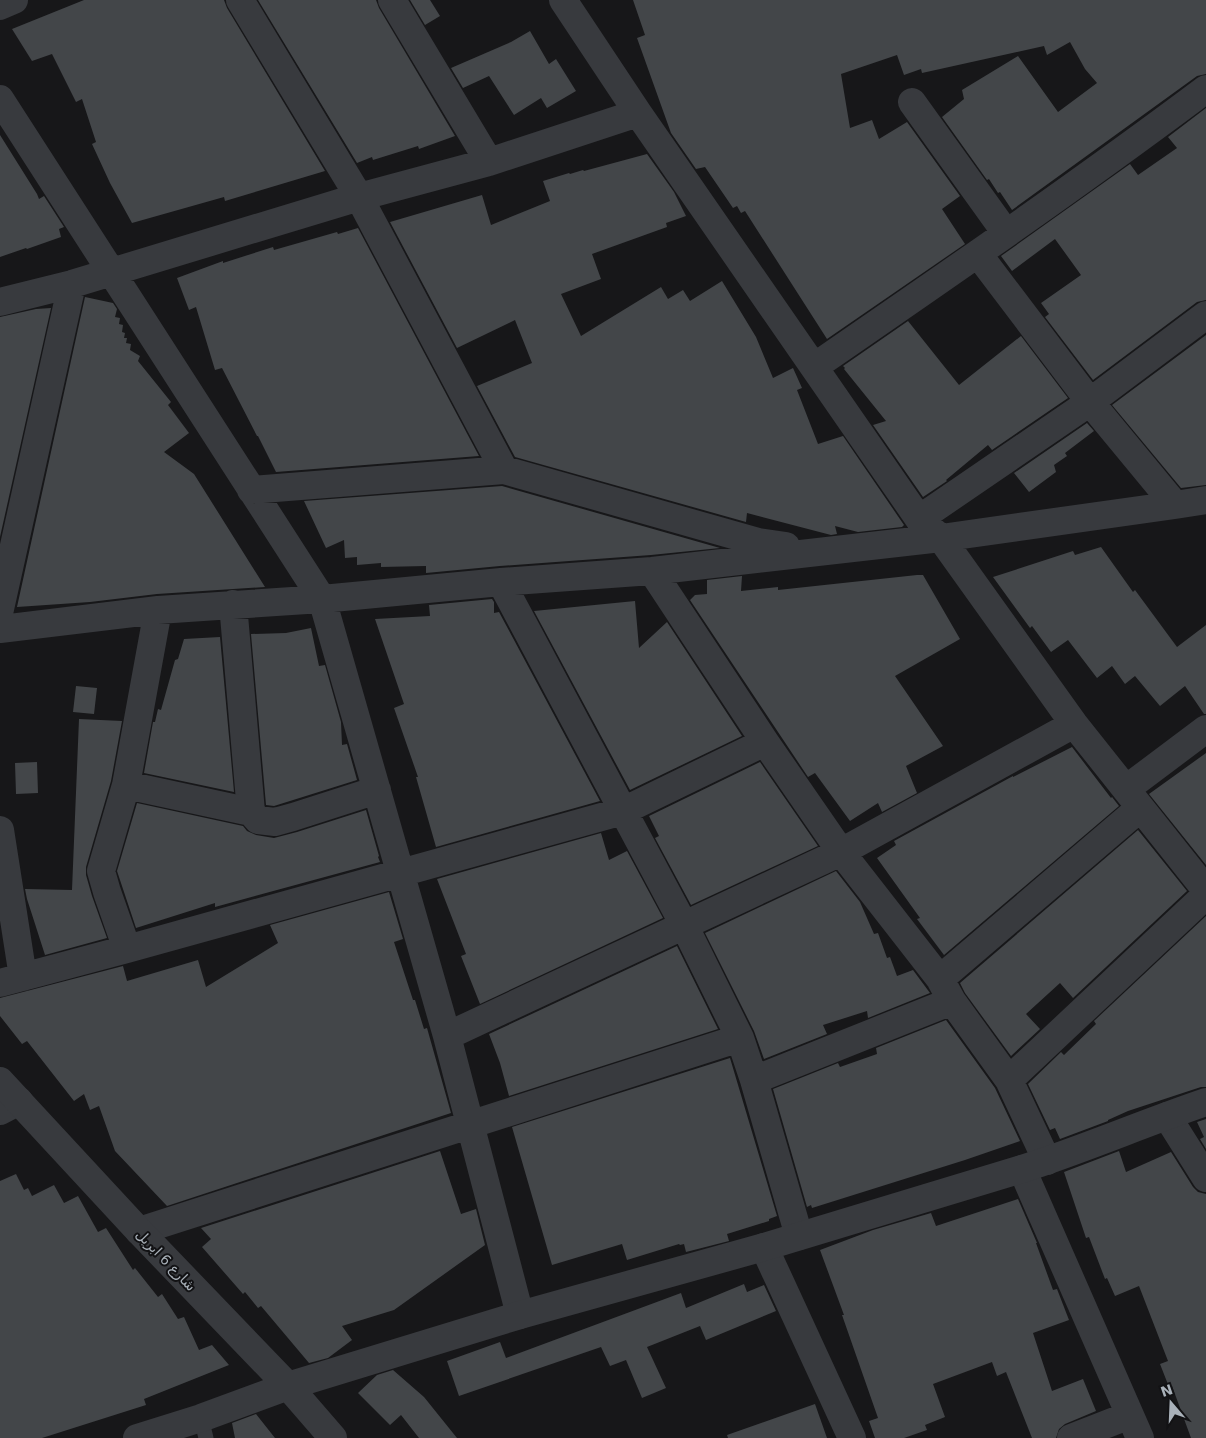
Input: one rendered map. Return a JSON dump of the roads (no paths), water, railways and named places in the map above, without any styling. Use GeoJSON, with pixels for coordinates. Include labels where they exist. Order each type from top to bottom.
{"type":"FeatureCollection","features":[{"type":"Feature","properties":{"kind":"street"},"geometry":{"type":"LineString","coordinates":[[0,6],[14,0]]}},
{"type":"Feature","properties":{"kind":"street"},"geometry":{"type":"LineString","coordinates":[[240,0],[359,197],[504,470]]}},
{"type":"Feature","properties":{"kind":"street"},"geometry":{"type":"LineString","coordinates":[[392,0],[489,162]]}},
{"type":"Feature","properties":{"kind":"street"},"geometry":{"type":"LineString","coordinates":[[563,0],[638,113],[919,519],[941,538],[1074,724],[1206,890]]}},
{"type":"Feature","properties":{"kind":"street"},"geometry":{"type":"LineString","coordinates":[[814,367],[978,254],[1206,89]]}},
{"type":"Feature","properties":{"kind":"street"},"geometry":{"type":"LineString","coordinates":[[0,99],[322,599],[447,1036],[520,1315]]}},
{"type":"Feature","properties":{"kind":"street"},"geometry":{"type":"LineString","coordinates":[[912,102],[1006,233]]}},
{"type":"Feature","properties":{"kind":"street"},"geometry":{"type":"LineString","coordinates":[[0,302],[72,284],[359,197],[489,162],[638,113]]}},
{"type":"Feature","properties":{"kind":"street"},"geometry":{"type":"LineString","coordinates":[[978,254],[1090,402],[1195,507]]}},
{"type":"Feature","properties":{"kind":"street"},"geometry":{"type":"LineString","coordinates":[[0,609],[72,284]]}},
{"type":"Feature","properties":{"kind":"street"},"geometry":{"type":"LineString","coordinates":[[919,519],[1090,402],[1206,315]]}},
{"type":"Feature","properties":{"kind":"street"},"geometry":{"type":"LineString","coordinates":[[251,490],[504,470],[758,542],[823,551]]}},
{"type":"Feature","properties":{"kind":"street"},"geometry":{"type":"LineString","coordinates":[[0,629],[158,610],[322,599],[501,582],[652,571],[1195,507]]}},
{"type":"Feature","properties":{"kind":"street"},"geometry":{"type":"LineString","coordinates":[[652,571],[765,742],[841,852],[946,990],[1009,1080],[1047,1161]]}},
{"type":"Feature","properties":{"kind":"street"},"geometry":{"type":"LineString","coordinates":[[501,582],[684,925],[740,1038],[799,1236]]}},
{"type":"Feature","properties":{"kind":"street"},"geometry":{"type":"LineString","coordinates":[[233,604],[251,812],[258,820],[275,822],[377,790]]}},
{"type":"Feature","properties":{"kind":"street"},"geometry":{"type":"LineString","coordinates":[[127,949],[101,871],[126,785],[158,610]]}},
{"type":"Feature","properties":{"kind":"street"},"geometry":{"type":"LineString","coordinates":[[447,1036],[841,852],[1074,724]]}},
{"type":"Feature","properties":{"kind":"street"},"geometry":{"type":"LineString","coordinates":[[754,1080],[946,990],[1133,799],[1206,729]]}},
{"type":"Feature","properties":{"kind":"street"},"geometry":{"type":"LineString","coordinates":[[0,830],[11,980],[622,811],[765,742]]}},
{"type":"Feature","properties":{"kind":"street"},"geometry":{"type":"LineString","coordinates":[[126,785],[251,812]]}},
{"type":"Feature","properties":{"kind":"street"},"geometry":{"type":"LineString","coordinates":[[1009,1080],[1206,895]]}},
{"type":"Feature","properties":{"kind":"street"},"geometry":{"type":"LineString","coordinates":[[139,1232],[740,1038]]}},
{"type":"Feature","properties":{"kind":"street","name":"شارع 6 ابريل"},"geometry":{"type":"LineString","coordinates":[[0,1081],[9,1106],[139,1232],[288,1386],[333,1438]]}},
{"type":"Feature","properties":{"kind":"street"},"geometry":{"type":"LineString","coordinates":[[138,1438],[204,1428],[288,1386],[520,1315],[764,1247],[1022,1170],[1206,1102]]}},
{"type":"Feature","properties":{"kind":"street"},"geometry":{"type":"LineString","coordinates":[[1167,1116],[1206,1178]]}},
{"type":"Feature","properties":{"kind":"street"},"geometry":{"type":"LineString","coordinates":[[1022,1170],[1136,1426],[1071,1438]]}},
{"type":"Feature","properties":{"kind":"street"},"geometry":{"type":"LineString","coordinates":[[764,1247],[852,1438]]}}]}
